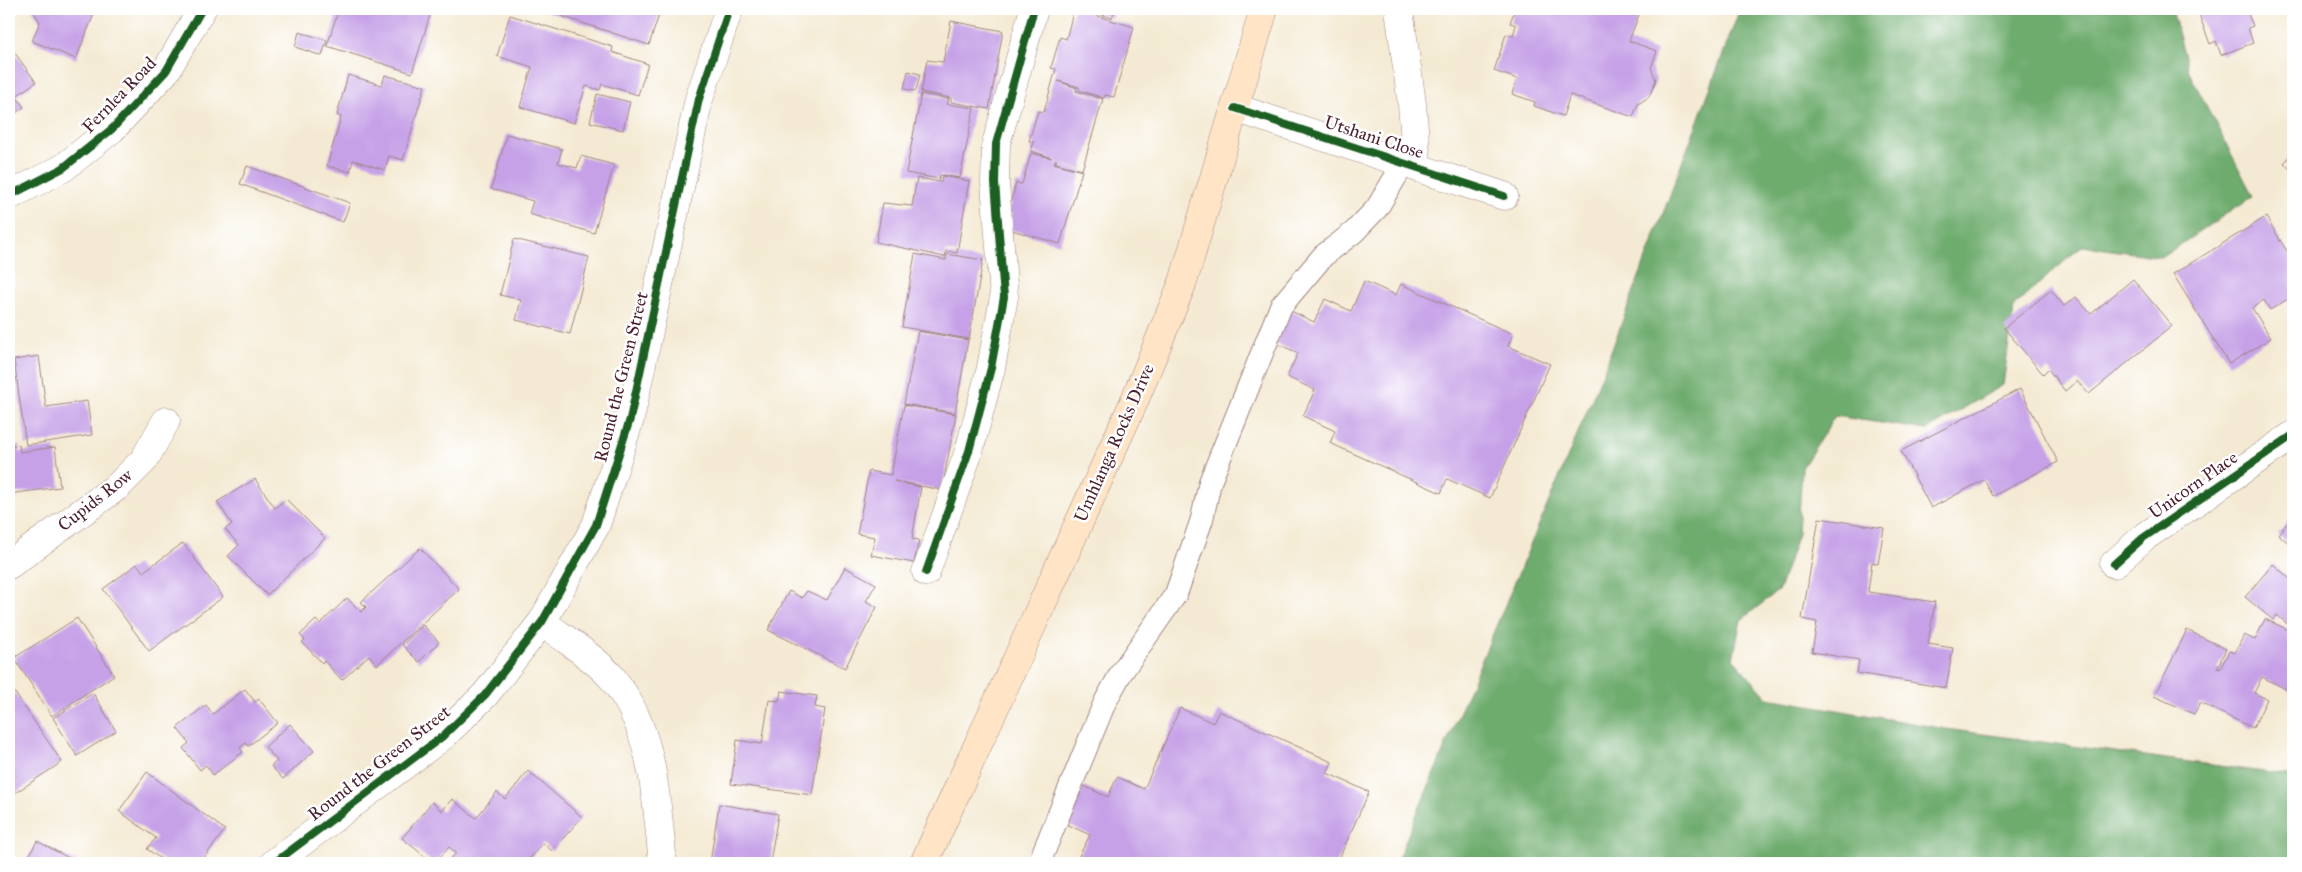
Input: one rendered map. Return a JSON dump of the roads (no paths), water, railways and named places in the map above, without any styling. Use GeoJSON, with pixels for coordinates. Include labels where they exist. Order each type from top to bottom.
{"type":"FeatureCollection","features":[{"type":"Feature","properties":{"kind":"main road","name":"Umhlanga Rocks Drive"},"geometry":{"type":"LineString","coordinates":[[924,863],[1136,396],[1183,282],[1264,9]]}},
{"type":"Feature","properties":{"kind":"street","name":"Fernlea Road"},"geometry":{"type":"LineString","coordinates":[[9,196],[63,168],[112,129],[166,71],[202,9]]}},
{"type":"Feature","properties":{"kind":"street","name":"Round the Green Street"},"geometry":{"type":"LineString","coordinates":[[274,863],[443,736],[486,694],[542,622],[596,525],[630,419],[698,98],[729,9]]}},
{"type":"Feature","properties":{"kind":"street"},"geometry":{"type":"LineString","coordinates":[[926,572],[969,451],[992,368],[1004,297],[995,183],[996,144],[1034,9]]}},
{"type":"Feature","properties":{"kind":"street","name":"Utshani Close"},"geometry":{"type":"LineString","coordinates":[[1399,9],[1410,164]]}},
{"type":"Feature","properties":{"kind":"street","name":"Utshani Close"},"geometry":{"type":"LineString","coordinates":[[1236,108],[1504,196]]}},
{"type":"Feature","properties":{"kind":"street","name":"Cupids Row"},"geometry":{"type":"LineString","coordinates":[[9,564],[118,486],[144,460],[166,421]]}},
{"type":"Feature","properties":{"kind":"street","name":"Unicorn Place"},"geometry":{"type":"LineString","coordinates":[[2114,564],[2143,538],[2293,435]]}},
{"type":"Feature","properties":{"kind":"street"},"geometry":{"type":"LineString","coordinates":[[542,622],[613,678],[638,719],[652,767],[663,863]]}},
{"type":"Feature","properties":{"kind":"lane"},"geometry":{"type":"LineString","coordinates":[[1039,863],[1105,702],[1121,673],[1176,594],[1198,534],[1210,482],[1281,306],[1323,256],[1354,232],[1377,208],[1410,164]]}}]}
